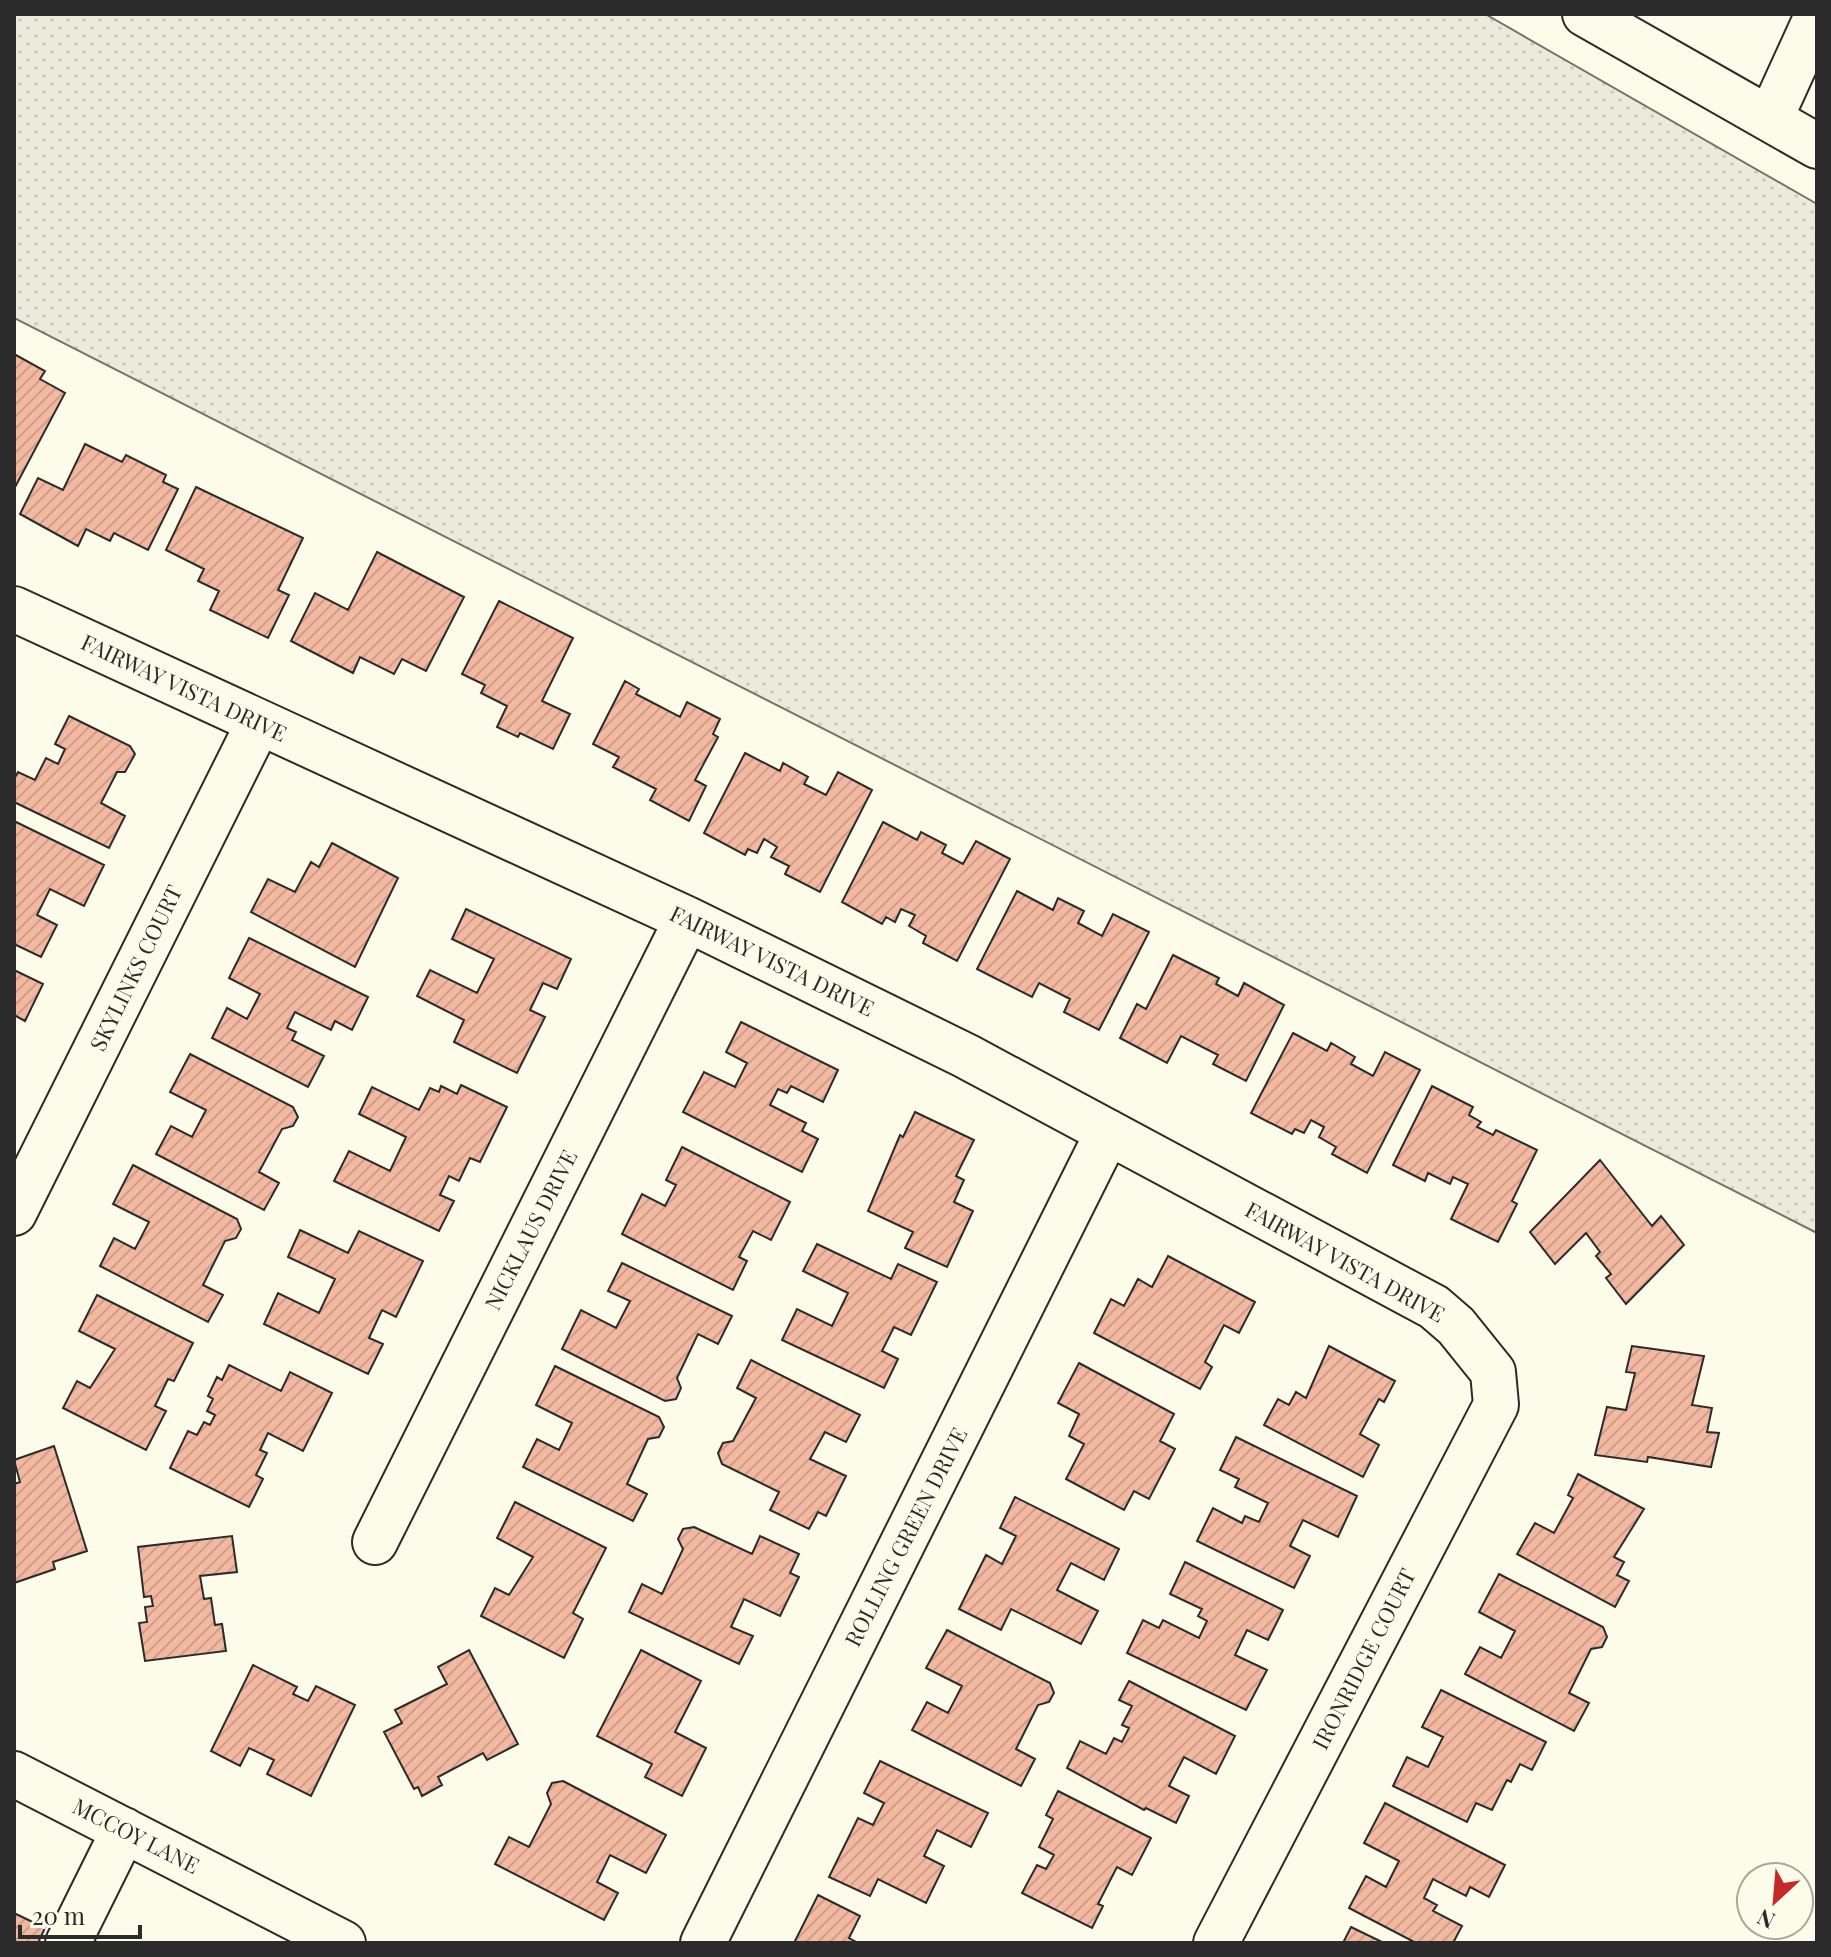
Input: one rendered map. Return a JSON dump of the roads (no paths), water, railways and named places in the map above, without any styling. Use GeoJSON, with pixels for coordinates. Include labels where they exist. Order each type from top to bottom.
{"type":"FeatureCollection","features":[{"type":"Feature","properties":{"kind":"street"},"geometry":{"type":"LineString","coordinates":[[1585,14],[1627,30],[1817,146]]}},
{"type":"Feature","properties":{"kind":"street"},"geometry":{"type":"LineString","coordinates":[[1770,119],[1817,16]]}},
{"type":"Feature","properties":{"kind":"street","name":"FAIRWAY VISTA DRIVE"},"geometry":{"type":"LineString","coordinates":[[14,609],[687,919],[966,1056],[1434,1307],[1456,1326],[1493,1372]]}},
{"type":"Feature","properties":{"kind":"street","name":"SKYLINKS COURT"},"geometry":{"type":"LineString","coordinates":[[14,1213],[258,724]]}},
{"type":"Feature","properties":{"kind":"street","name":"NICKLAUS DRIVE"},"geometry":{"type":"LineString","coordinates":[[375,1542],[687,919]]}},
{"type":"Feature","properties":{"kind":"street","name":"ROLLING GREEN DRIVE"},"geometry":{"type":"LineString","coordinates":[[703,1943],[1108,1132]]}},
{"type":"Feature","properties":{"kind":"street","name":"IRONRIDGE COURT"},"geometry":{"type":"LineString","coordinates":[[1216,1943],[1496,1405],[1493,1372]]}},
{"type":"Feature","properties":{"kind":"street","name":"MCCOY LANE"},"geometry":{"type":"LineString","coordinates":[[14,1774],[343,1943]]}},
{"type":"Feature","properties":{"kind":"street"},"geometry":{"type":"LineString","coordinates":[[68,1943],[124,1830]]}}]}
